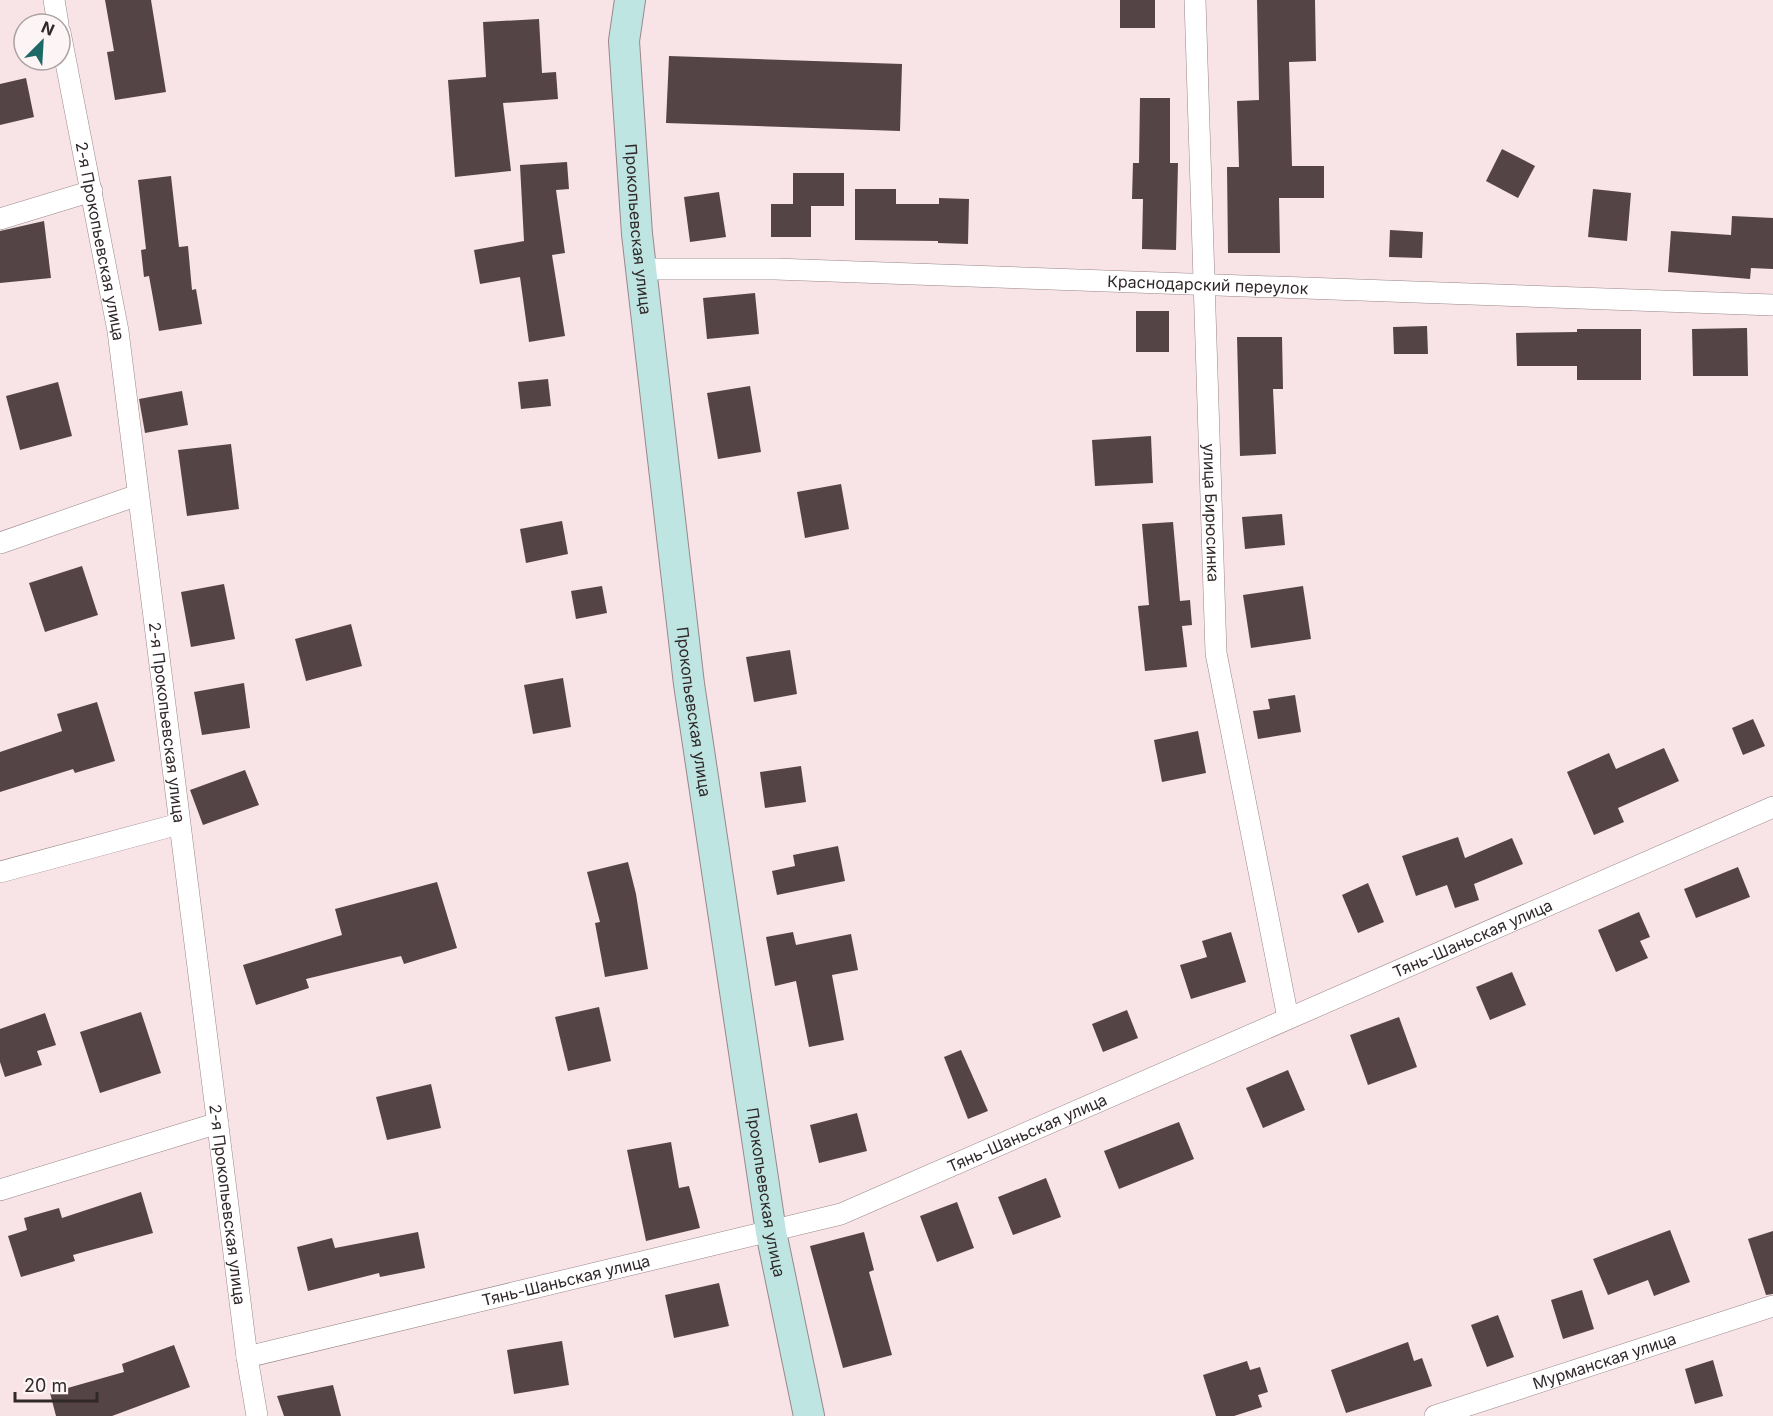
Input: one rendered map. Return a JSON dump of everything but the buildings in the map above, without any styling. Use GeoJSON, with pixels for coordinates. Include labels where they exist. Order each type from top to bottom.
{"type":"FeatureCollection","features":[{"type":"Feature","properties":{"kind":"main road","name":"Прокопьевская улица"},"geometry":{"type":"LineString","coordinates":[[630,0],[624,41],[641,269],[689,684],[771,1232],[809,1416]]}},
{"type":"Feature","properties":{"kind":"street","name":"улица Бирюсинка"},"geometry":{"type":"LineString","coordinates":[[1195,0],[1216,653],[1288,1018]]}},
{"type":"Feature","properties":{"kind":"street","name":"2-я Прокопьевская улица"},"geometry":{"type":"LineString","coordinates":[[68,72],[118,331],[256,1416]]}},
{"type":"Feature","properties":{"kind":"street"},"geometry":{"type":"LineString","coordinates":[[0,219],[92,191]]}},
{"type":"Feature","properties":{"kind":"street","name":"Краснодарский переулок"},"geometry":{"type":"LineString","coordinates":[[641,269],[775,269],[1773,305]]}},
{"type":"Feature","properties":{"kind":"street"},"geometry":{"type":"LineString","coordinates":[[0,543],[138,495]]}},
{"type":"Feature","properties":{"kind":"street","name":"Тянь-Шаньская улица"},"geometry":{"type":"LineString","coordinates":[[247,1357],[841,1214],[1773,807]]}},
{"type":"Feature","properties":{"kind":"street"},"geometry":{"type":"LineString","coordinates":[[0,872],[179,824]]}},
{"type":"Feature","properties":{"kind":"street"},"geometry":{"type":"LineString","coordinates":[[0,1190],[218,1123]]}},
{"type":"Feature","properties":{"kind":"street","name":"Мурманская улица"},"geometry":{"type":"LineString","coordinates":[[1436,1416],[1773,1305]]}}]}
